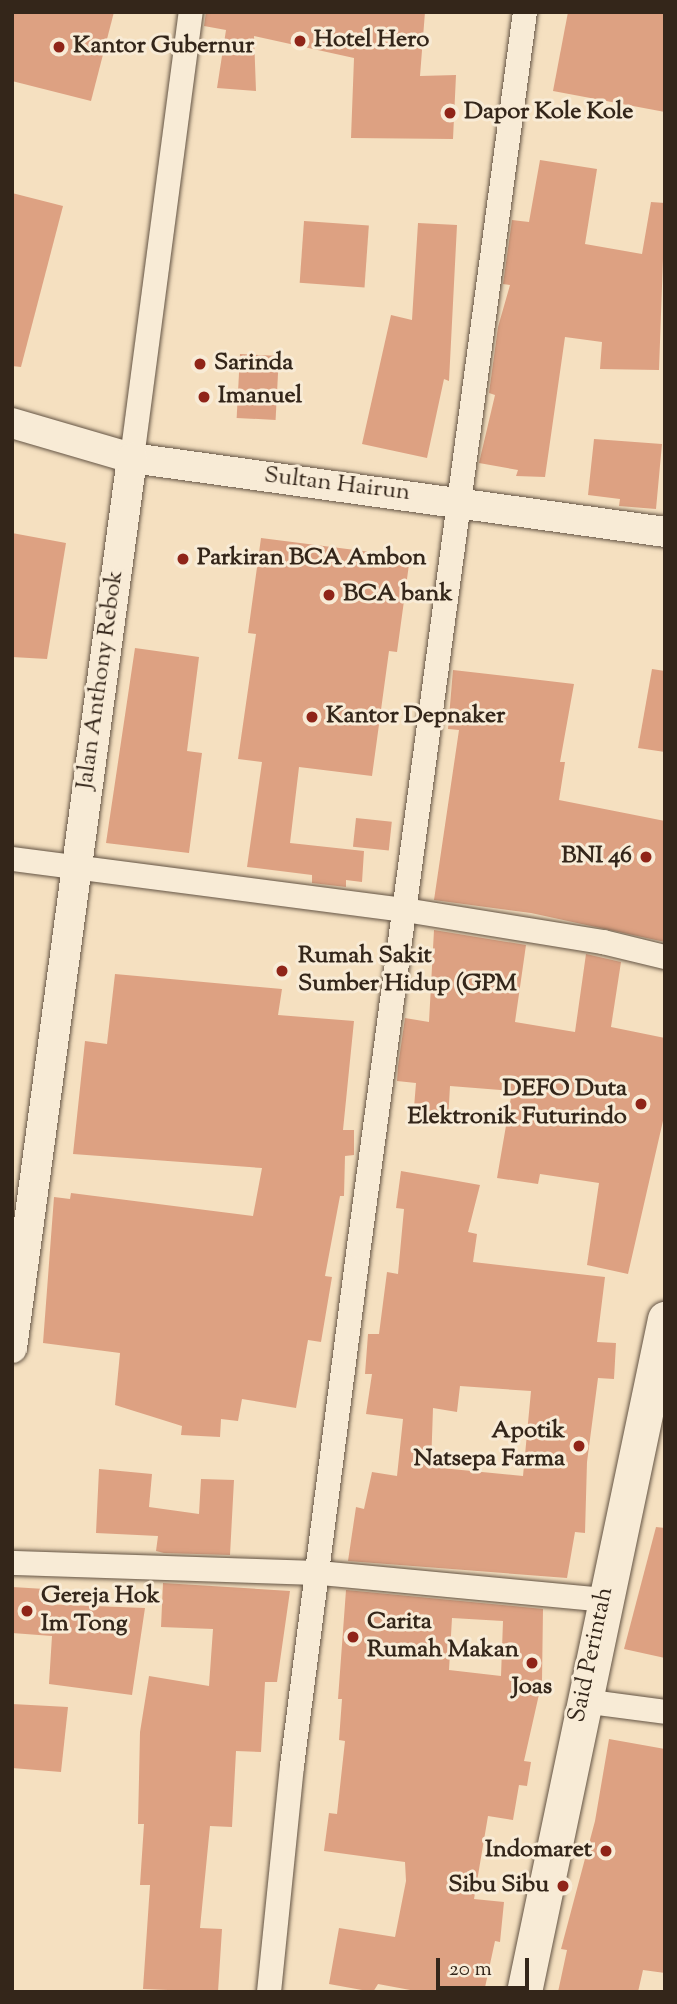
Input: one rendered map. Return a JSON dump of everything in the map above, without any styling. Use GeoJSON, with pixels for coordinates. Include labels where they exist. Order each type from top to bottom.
{"type":"FeatureCollection","features":[{"type":"Feature","properties":{"kind":"main road","name":"Said Perintah"},"geometry":{"type":"LineString","coordinates":[[524,1992],[603,1600],[665,1319]]}},
{"type":"Feature","properties":{"kind":"street","name":"Jalan Anthony Rebok"},"geometry":{"type":"LineString","coordinates":[[12,1348],[191,12]]}},
{"type":"Feature","properties":{"kind":"street"},"geometry":{"type":"LineString","coordinates":[[269,1992],[292,1766],[320,1573],[457,500],[525,12]]}},
{"type":"Feature","properties":{"kind":"street","name":"Sultan Hairun"},"geometry":{"type":"LineString","coordinates":[[12,424],[132,458],[457,500],[665,532]]}},
{"type":"Feature","properties":{"kind":"street"},"geometry":{"type":"LineString","coordinates":[[12,859],[405,909],[603,942],[665,957]]}},
{"type":"Feature","properties":{"kind":"street"},"geometry":{"type":"LineString","coordinates":[[12,1563],[320,1573],[603,1600]]}},
{"type":"Feature","properties":{"kind":"street"},"geometry":{"type":"LineString","coordinates":[[583,1701],[665,1712]]}},
{"type":"Feature","properties":{"kind":"building","name":"Kantor Gubernur"},"geometry":{"type":"Polygon","coordinates":[[[12,12],[114,12],[91,101],[12,81],[12,12]]]}},
{"type":"Feature","properties":{"kind":"building"},"geometry":{"type":"Polygon","coordinates":[[[206,12],[425,12],[420,76],[456,75],[453,139],[351,138],[354,58],[254,36],[256,91],[217,88],[226,30],[204,26],[206,12]]]}},
{"type":"Feature","properties":{"kind":"building"},"geometry":{"type":"Polygon","coordinates":[[[568,12],[665,12],[665,112],[553,91],[568,12]]]}},
{"type":"Feature","properties":{"kind":"building"},"geometry":{"type":"Polygon","coordinates":[[[540,160],[597,169],[585,244],[642,254],[651,202],[665,203],[659,370],[600,369],[602,342],[565,337],[545,477],[516,476],[518,470],[479,463],[495,395],[489,393],[498,327],[510,285],[503,284],[512,220],[529,222],[540,160]]]}},
{"type":"Feature","properties":{"kind":"building"},"geometry":{"type":"Polygon","coordinates":[[[12,193],[63,206],[21,367],[12,366],[12,193]]]}},
{"type":"Feature","properties":{"kind":"building"},"geometry":{"type":"Polygon","coordinates":[[[304,221],[369,226],[365,287],[300,283],[304,221]]]}},
{"type":"Feature","properties":{"kind":"building"},"geometry":{"type":"Polygon","coordinates":[[[418,223],[457,225],[449,381],[444,379],[427,458],[362,444],[391,315],[412,320],[418,223]]]}},
{"type":"Feature","properties":{"kind":"building"},"geometry":{"type":"Polygon","coordinates":[[[240,354],[279,356],[276,420],[237,418],[240,354]]]}},
{"type":"Feature","properties":{"kind":"building"},"geometry":{"type":"Polygon","coordinates":[[[594,439],[662,444],[656,509],[619,506],[620,499],[588,495],[594,439]]]}},
{"type":"Feature","properties":{"kind":"building"},"geometry":{"type":"Polygon","coordinates":[[[12,533],[66,543],[47,659],[12,657],[12,533]]]}},
{"type":"Feature","properties":{"kind":"building"},"geometry":{"type":"Polygon","coordinates":[[[261,538],[410,557],[397,652],[389,651],[372,776],[299,767],[290,843],[364,851],[362,882],[346,880],[346,887],[312,883],[312,875],[247,867],[262,762],[238,759],[256,634],[248,633],[261,538]]]}},
{"type":"Feature","properties":{"kind":"building"},"geometry":{"type":"Polygon","coordinates":[[[135,648],[199,657],[187,751],[202,753],[189,853],[106,843],[135,648]]]}},
{"type":"Feature","properties":{"kind":"building"},"geometry":{"type":"Polygon","coordinates":[[[652,669],[665,671],[665,752],[638,748],[652,669]]]}},
{"type":"Feature","properties":{"kind":"building"},"geometry":{"type":"Polygon","coordinates":[[[453,670],[574,684],[560,762],[565,762],[559,800],[665,821],[665,942],[531,913],[434,900],[459,730],[448,729],[453,670]]]}},
{"type":"Feature","properties":{"kind":"building"},"geometry":{"type":"Polygon","coordinates":[[[356,818],[392,822],[389,851],[353,847],[356,818]]]}},
{"type":"Feature","properties":{"kind":"building"},"geometry":{"type":"Polygon","coordinates":[[[434,930],[526,945],[515,1022],[575,1032],[586,954],[621,962],[611,1027],[665,1038],[665,1112],[628,1274],[587,1265],[599,1183],[540,1174],[538,1184],[497,1178],[512,1091],[450,1086],[448,1122],[413,1120],[416,1083],[397,1081],[398,1066],[405,1018],[429,1022],[434,930]]]}},
{"type":"Feature","properties":{"kind":"building"},"geometry":{"type":"Polygon","coordinates":[[[115,974],[282,989],[278,1015],[354,1021],[343,1130],[354,1130],[354,1155],[345,1156],[344,1196],[340,1196],[325,1276],[332,1277],[321,1342],[308,1340],[296,1408],[242,1399],[238,1421],[221,1419],[220,1437],[181,1435],[182,1426],[115,1405],[120,1353],[43,1343],[54,1197],[70,1199],[71,1193],[253,1216],[262,1168],[73,1154],[85,1041],[107,1044],[115,974]]]}},
{"type":"Feature","properties":{"kind":"building"},"geometry":{"type":"Polygon","coordinates":[[[401,1171],[480,1185],[468,1232],[477,1234],[473,1262],[605,1277],[597,1342],[616,1343],[614,1379],[598,1378],[587,1462],[585,1533],[575,1532],[567,1578],[348,1561],[356,1507],[364,1509],[372,1472],[397,1476],[403,1419],[366,1414],[372,1374],[365,1374],[368,1334],[379,1334],[387,1272],[398,1274],[404,1209],[396,1208],[401,1171]],[[460,1386],[457,1412],[433,1408],[431,1467],[523,1476],[531,1391],[460,1386]]]}},
{"type":"Feature","properties":{"kind":"building"},"geometry":{"type":"Polygon","coordinates":[[[99,1469],[152,1474],[149,1507],[199,1514],[201,1479],[234,1480],[230,1555],[164,1553],[156,1551],[158,1536],[96,1533],[99,1469]]]}},
{"type":"Feature","properties":{"kind":"building"},"geometry":{"type":"Polygon","coordinates":[[[656,1527],[665,1528],[665,1658],[624,1649],[656,1527]]]}},
{"type":"Feature","properties":{"kind":"building"},"geometry":{"type":"Polygon","coordinates":[[[163,1583],[290,1591],[277,1682],[265,1682],[261,1752],[236,1751],[232,1827],[210,1826],[200,1928],[222,1929],[218,1992],[143,1989],[150,1885],[140,1885],[144,1824],[138,1824],[140,1732],[149,1676],[209,1686],[213,1629],[161,1627],[163,1583]]]}},
{"type":"Feature","properties":{"kind":"building"},"geometry":{"type":"Polygon","coordinates":[[[12,1587],[45,1589],[43,1604],[145,1608],[132,1695],[49,1684],[52,1636],[12,1633],[12,1587]]]}},
{"type":"Feature","properties":{"kind":"building"},"geometry":{"type":"Polygon","coordinates":[[[346,1590],[543,1609],[542,1681],[524,1761],[531,1762],[527,1786],[519,1785],[513,1820],[488,1816],[474,1899],[504,1902],[500,1942],[495,1941],[484,1992],[421,1992],[378,1984],[373,1992],[329,1984],[339,1928],[395,1937],[406,1881],[405,1862],[324,1851],[329,1813],[337,1814],[345,1741],[339,1740],[342,1699],[338,1699],[346,1590]],[[452,1618],[449,1670],[501,1676],[503,1621],[452,1618]]]}},
{"type":"Feature","properties":{"kind":"building"},"geometry":{"type":"Polygon","coordinates":[[[12,1704],[68,1707],[61,1772],[12,1768],[12,1704]]]}},
{"type":"Feature","properties":{"kind":"building"},"geometry":{"type":"Polygon","coordinates":[[[609,1739],[665,1749],[665,1973],[643,1970],[638,1992],[558,1992],[567,1950],[561,1949],[595,1821],[609,1739]]]}},
{"type":"Feature","properties":{"kind":"place","name":"Hotel Hero"},"geometry":{"type":"Point","coordinates":[300,41]}},
{"type":"Feature","properties":{"kind":"place","name":"Kantor Gubernur"},"geometry":{"type":"Point","coordinates":[59,47]}},
{"type":"Feature","properties":{"kind":"place","name":"Dapor Kole Kole"},"geometry":{"type":"Point","coordinates":[450,113]}},
{"type":"Feature","properties":{"kind":"place","name":"Sarinda"},"geometry":{"type":"Point","coordinates":[200,364]}},
{"type":"Feature","properties":{"kind":"place","name":"Imanuel"},"geometry":{"type":"Point","coordinates":[204,397]}},
{"type":"Feature","properties":{"kind":"place","name":"Parkiran BCA Ambon"},"geometry":{"type":"Point","coordinates":[183,559]}},
{"type":"Feature","properties":{"kind":"place","name":"BCA bank"},"geometry":{"type":"Point","coordinates":[329,595]}},
{"type":"Feature","properties":{"kind":"place","name":"Kantor Depnaker"},"geometry":{"type":"Point","coordinates":[312,717]}},
{"type":"Feature","properties":{"kind":"place","name":"BNI 46"},"geometry":{"type":"Point","coordinates":[646,857]}},
{"type":"Feature","properties":{"kind":"place","name":"Rumah Sakit Sumber Hidup (GPM"},"geometry":{"type":"Point","coordinates":[282,971]}},
{"type":"Feature","properties":{"kind":"place","name":"DEFO Duta Elektronik Futurindo"},"geometry":{"type":"Point","coordinates":[641,1104]}},
{"type":"Feature","properties":{"kind":"place","name":"Apotik Natsepa Farma"},"geometry":{"type":"Point","coordinates":[579,1446]}},
{"type":"Feature","properties":{"kind":"place","name":"Gereja Hok Im Tong"},"geometry":{"type":"Point","coordinates":[27,1611]}},
{"type":"Feature","properties":{"kind":"place","name":"Carita Rumah Makan"},"geometry":{"type":"Point","coordinates":[353,1637]}},
{"type":"Feature","properties":{"kind":"place","name":"Joas"},"geometry":{"type":"Point","coordinates":[532,1663]}},
{"type":"Feature","properties":{"kind":"place","name":"Indomaret"},"geometry":{"type":"Point","coordinates":[606,1851]}},
{"type":"Feature","properties":{"kind":"place","name":"Sibu Sibu"},"geometry":{"type":"Point","coordinates":[563,1886]}}]}
